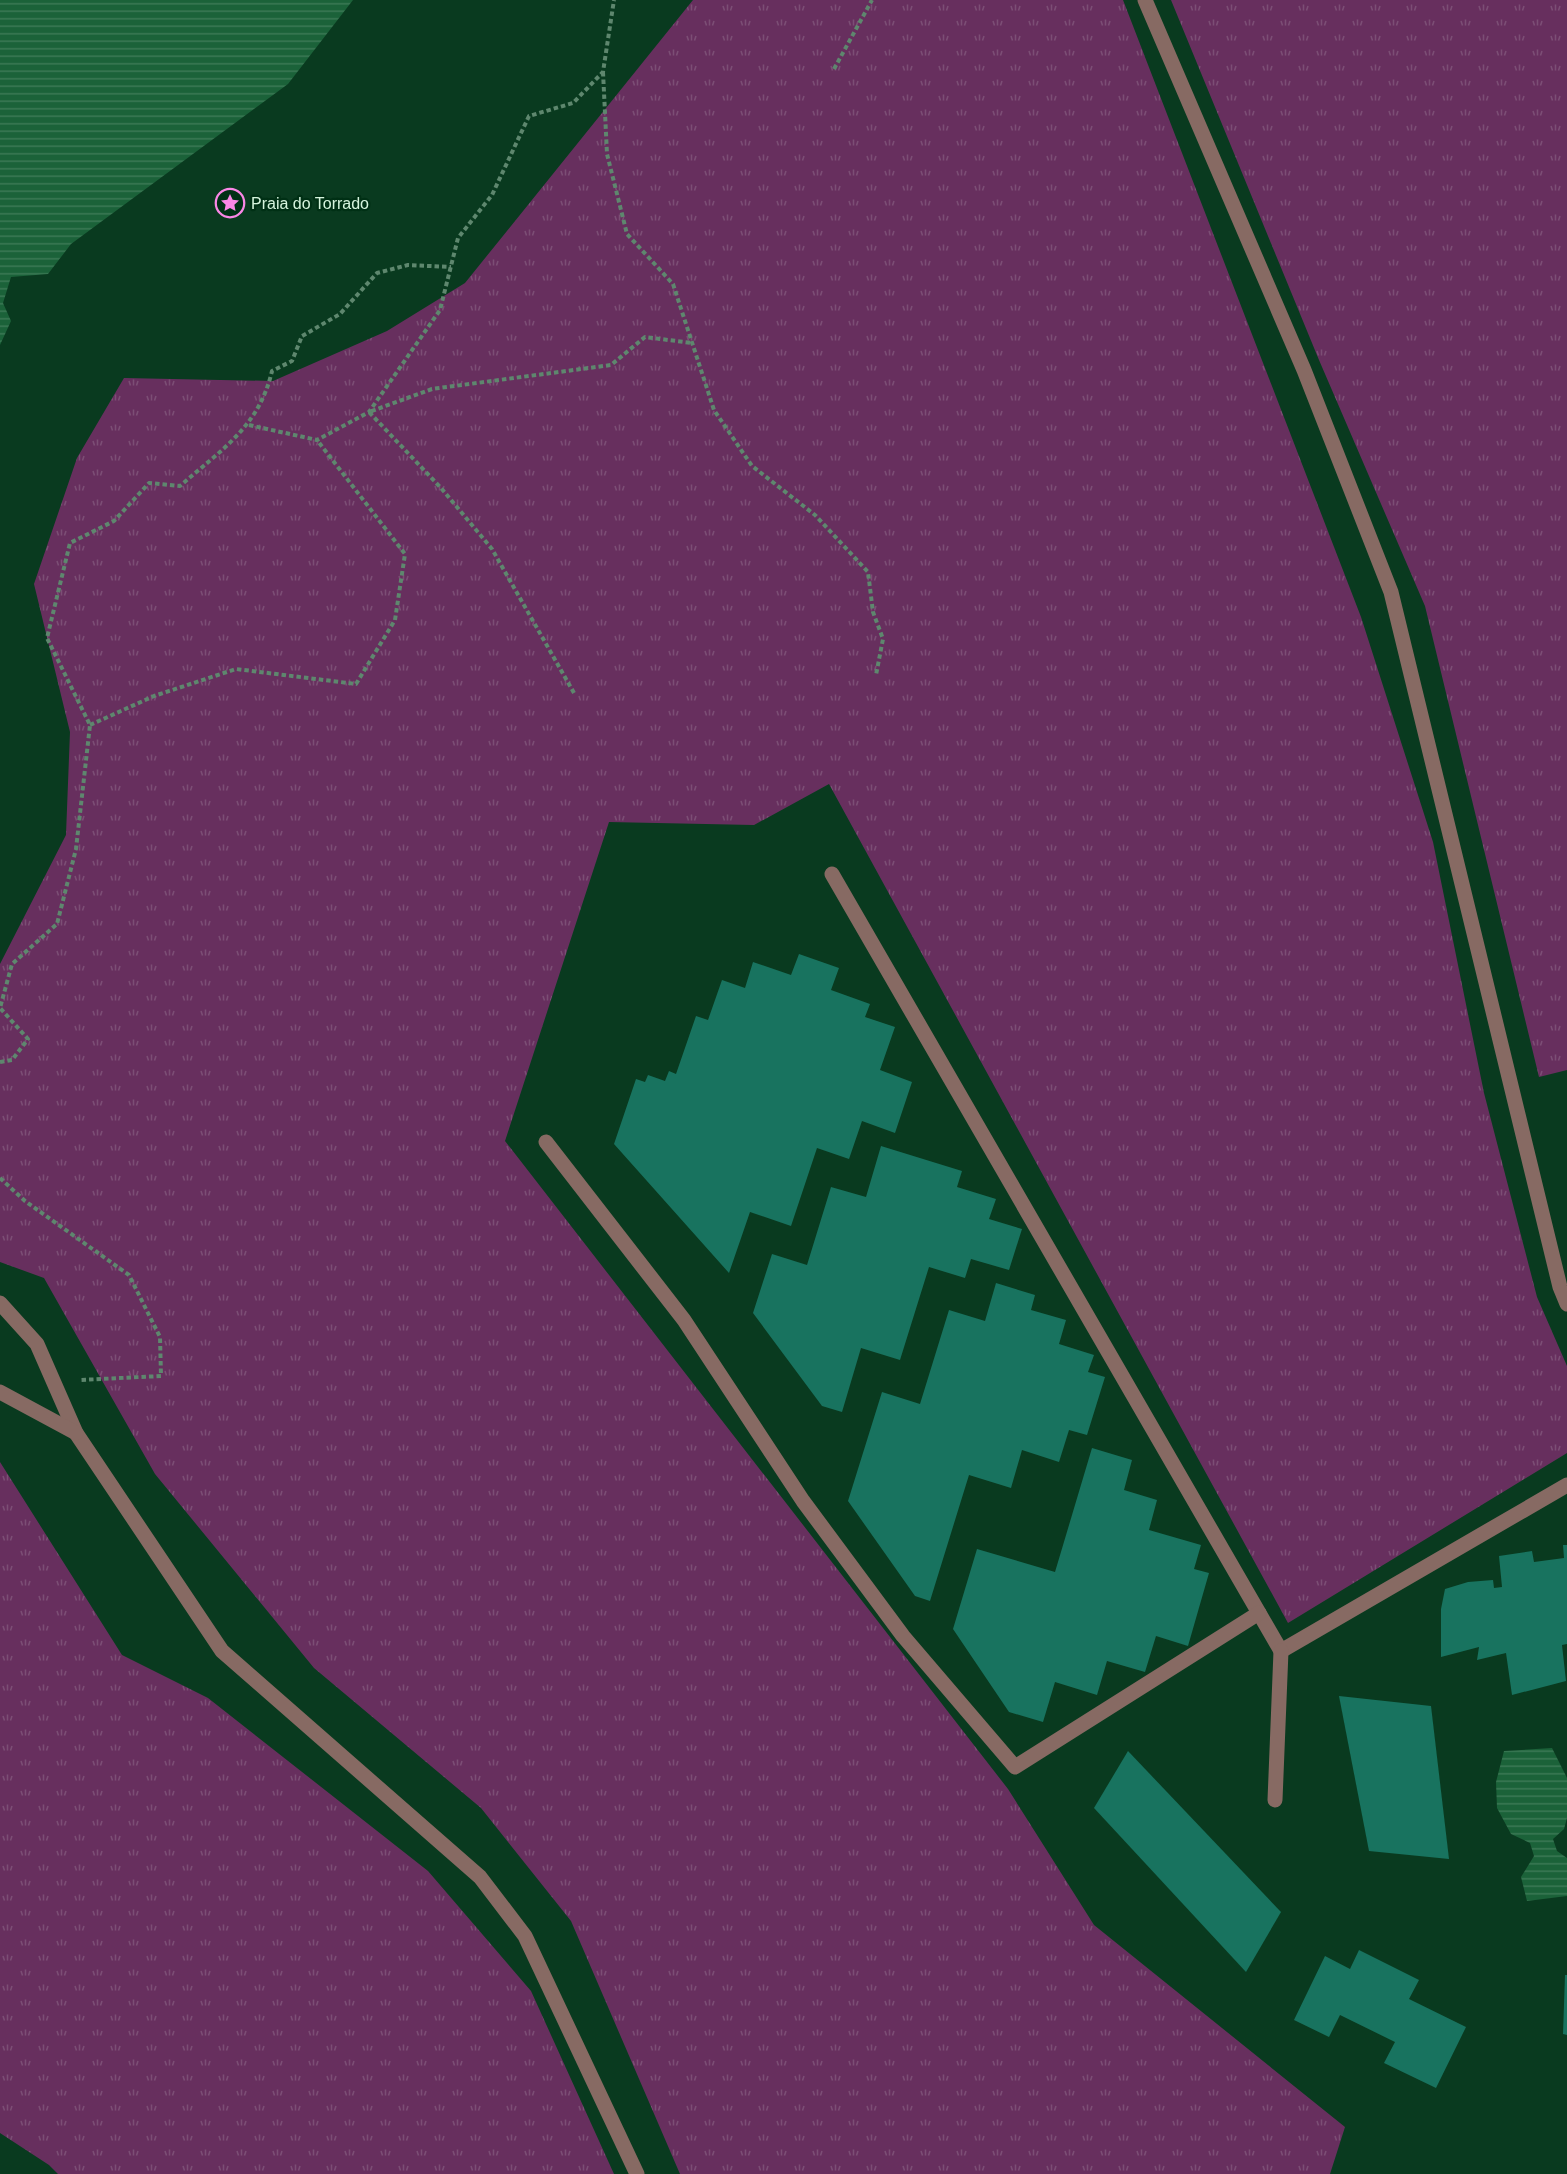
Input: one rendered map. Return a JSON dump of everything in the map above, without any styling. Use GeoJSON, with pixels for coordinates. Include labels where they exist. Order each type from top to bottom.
{"type":"FeatureCollection","features":[{"type":"Feature","properties":{"kind":"street"},"geometry":{"type":"LineString","coordinates":[[1145,0],[1304,370],[1391,592],[1555,1264],[1567,1304]]}},
{"type":"Feature","properties":{"kind":"street"},"geometry":{"type":"LineString","coordinates":[[832,874],[1281,1651],[1275,1800]]}},
{"type":"Feature","properties":{"kind":"street"},"geometry":{"type":"LineString","coordinates":[[546,1142],[684,1320],[803,1501],[896,1627],[1015,1767],[1259,1613]]}},
{"type":"Feature","properties":{"kind":"street"},"geometry":{"type":"LineString","coordinates":[[0,1303],[37,1344],[76,1433],[222,1651],[480,1877],[525,1936],[637,2174]]}},
{"type":"Feature","properties":{"kind":"street"},"geometry":{"type":"LineString","coordinates":[[0,1392],[76,1433]]}},
{"type":"Feature","properties":{"kind":"street"},"geometry":{"type":"LineString","coordinates":[[1281,1651],[1567,1485]]}},
{"type":"Feature","properties":{"kind":"path"},"geometry":{"type":"LineString","coordinates":[[614,0],[603,72],[607,154],[627,234],[673,284],[714,410],[753,466],[815,515],[868,572],[873,612],[883,639],[876,675]]}},
{"type":"Feature","properties":{"kind":"path"},"geometry":{"type":"LineString","coordinates":[[834,69],[872,0]]}},
{"type":"Feature","properties":{"kind":"path"},"geometry":{"type":"LineString","coordinates":[[369,412],[440,310],[458,238],[492,195],[529,116],[573,103],[603,72]]}},
{"type":"Feature","properties":{"kind":"path"},"geometry":{"type":"LineString","coordinates":[[0,1062],[12,1060],[28,1039],[0,1008],[12,964],[57,924],[75,849],[90,725],[47,638],[70,543],[114,521],[149,483],[180,486],[249,425],[267,394],[272,371],[292,361],[302,336],[340,314],[377,273],[408,265],[451,267]]}},
{"type":"Feature","properties":{"kind":"path"},"geometry":{"type":"LineString","coordinates":[[317,440],[369,412],[432,389],[611,365],[645,336],[692,343]]}},
{"type":"Feature","properties":{"kind":"path"},"geometry":{"type":"LineString","coordinates":[[369,412],[441,488],[492,549],[574,693]]}},
{"type":"Feature","properties":{"kind":"path"},"geometry":{"type":"LineString","coordinates":[[90,725],[154,696],[236,669],[356,684],[395,620],[405,554],[317,440],[249,425]]}},
{"type":"Feature","properties":{"kind":"path"},"geometry":{"type":"LineString","coordinates":[[0,1178],[25,1201],[129,1275],[160,1337],[161,1376],[53,1382]]}},
{"type":"Feature","properties":{"kind":"green space"},"geometry":{"type":"Polygon","coordinates":[[[693,0],[1123,0],[1361,617],[1433,842],[1484,1093],[1537,1297],[1567,1366],[1567,1453],[1288,1623],[829,784],[754,825],[609,822],[505,1141],[1008,1789],[1094,1925],[1345,2127],[1330,2174],[680,2174],[571,1921],[481,1808],[314,1668],[155,1474],[44,1278],[0,1262],[0,964],[66,835],[70,732],[34,584],[77,458],[124,378],[273,381],[387,331],[465,283],[693,0]]]}},
{"type":"Feature","properties":{"kind":"green space"},"geometry":{"type":"Polygon","coordinates":[[[1171,0],[1567,0],[1567,1070],[1539,1077],[1425,606],[1319,360],[1171,0]]]}},
{"type":"Feature","properties":{"kind":"green space"},"geometry":{"type":"Polygon","coordinates":[[[0,1462],[122,1655],[208,1698],[428,1871],[531,1991],[614,2174],[58,2174],[49,2165],[0,2133],[0,1462]]]}},
{"type":"Feature","properties":{"kind":"shaded area"},"geometry":{"type":"Polygon","coordinates":[[[0,0],[353,0],[288,84],[71,244],[48,274],[11,277],[3,303],[11,321],[0,345],[0,0]]]}},
{"type":"Feature","properties":{"kind":"shaded area"},"geometry":{"type":"Polygon","coordinates":[[[1552,1748],[1567,1778],[1567,1818],[1564,1829],[1553,1839],[1557,1851],[1567,1858],[1567,1896],[1527,1901],[1521,1877],[1534,1856],[1530,1843],[1511,1834],[1497,1808],[1496,1782],[1504,1751],[1552,1748]]]}},
{"type":"Feature","properties":{"kind":"building"},"geometry":{"type":"Polygon","coordinates":[[[799,954],[839,968],[831,990],[870,1004],[865,1017],[895,1027],[880,1070],[912,1082],[895,1133],[862,1121],[849,1159],[817,1148],[791,1226],[750,1212],[729,1273],[614,1144],[636,1079],[645,1082],[648,1075],[665,1081],[669,1071],[676,1074],[696,1016],[708,1020],[722,980],[745,988],[753,962],[791,975],[799,954]]]}},
{"type":"Feature","properties":{"kind":"building"},"geometry":{"type":"Polygon","coordinates":[[[881,1146],[962,1171],[957,1187],[996,1199],[989,1219],[1022,1229],[1009,1270],[971,1259],[965,1278],[929,1267],[900,1360],[861,1348],[842,1412],[822,1406],[753,1313],[772,1254],[807,1265],[831,1187],[866,1197],[881,1146]]]}},
{"type":"Feature","properties":{"kind":"building"},"geometry":{"type":"Polygon","coordinates":[[[996,1283],[1035,1295],[1031,1310],[1066,1320],[1059,1344],[1094,1355],[1088,1372],[1105,1377],[1087,1435],[1069,1430],[1059,1462],[1022,1450],[1011,1488],[969,1475],[930,1601],[915,1596],[848,1501],[882,1392],[920,1404],[949,1310],[985,1321],[996,1283]]]}},
{"type":"Feature","properties":{"kind":"building"},"geometry":{"type":"Polygon","coordinates":[[[1092,1448],[1132,1460],[1124,1490],[1157,1500],[1149,1530],[1201,1545],[1194,1569],[1209,1573],[1188,1646],[1156,1636],[1145,1672],[1107,1661],[1097,1695],[1055,1682],[1043,1722],[1009,1712],[953,1629],[977,1549],[1055,1572],[1092,1448]]]}},
{"type":"Feature","properties":{"kind":"building"},"geometry":{"type":"Polygon","coordinates":[[[1563,1545],[1567,1545],[1567,1644],[1562,1645],[1566,1681],[1512,1695],[1506,1653],[1477,1660],[1479,1647],[1441,1657],[1441,1609],[1445,1589],[1468,1582],[1493,1580],[1494,1588],[1502,1587],[1499,1556],[1532,1551],[1534,1562],[1564,1558],[1563,1545]]]}},
{"type":"Feature","properties":{"kind":"building"},"geometry":{"type":"Polygon","coordinates":[[[1339,1696],[1431,1706],[1449,1859],[1369,1851],[1339,1696]]]}},
{"type":"Feature","properties":{"kind":"building"},"geometry":{"type":"Polygon","coordinates":[[[1128,1751],[1281,1912],[1246,1972],[1094,1808],[1128,1751]]]}},
{"type":"Feature","properties":{"kind":"building"},"geometry":{"type":"Polygon","coordinates":[[[1359,1950],[1419,1980],[1409,1999],[1466,2027],[1436,2088],[1384,2063],[1395,2042],[1340,2015],[1329,2037],[1294,2020],[1325,1956],[1350,1969],[1359,1950]]]}},
{"type":"Feature","properties":{"kind":"building"},"geometry":{"type":"Polygon","coordinates":[[[1565,1975],[1567,1975],[1567,2035],[1563,2034],[1565,1975]]]}},
{"type":"Feature","properties":{"kind":"place","name":"Praia do Torrado"},"geometry":{"type":"Point","coordinates":[230,203]}}]}
